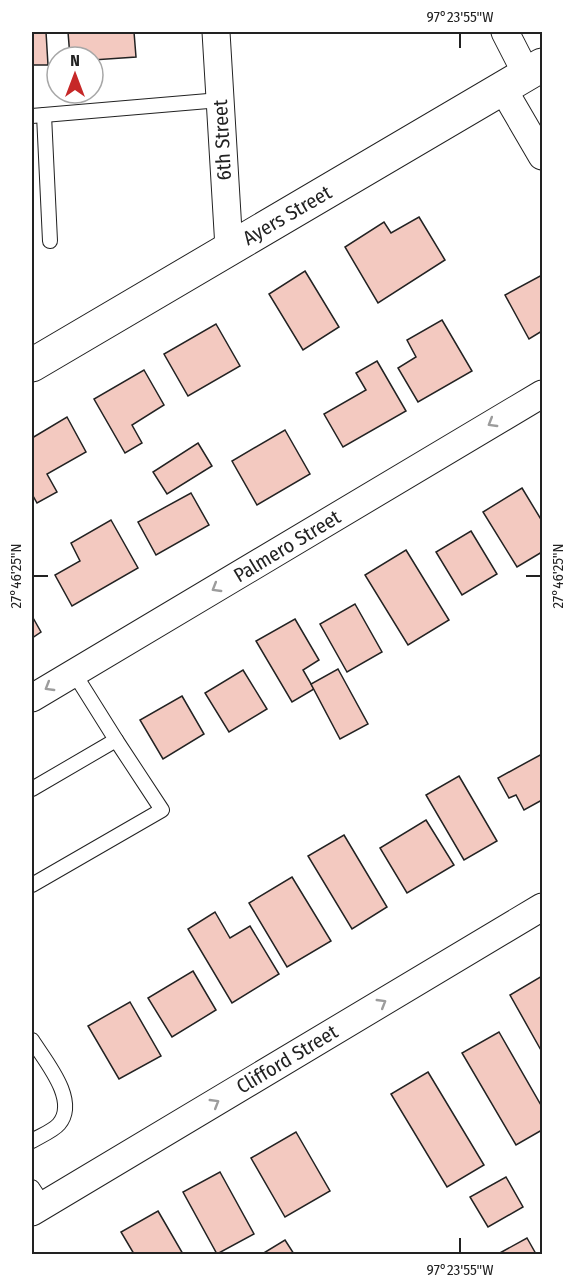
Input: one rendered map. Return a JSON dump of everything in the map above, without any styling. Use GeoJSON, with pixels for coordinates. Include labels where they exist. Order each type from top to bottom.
{"type":"FeatureCollection","features":[{"type":"Feature","properties":{"kind":"main road","name":"Ayers Street"},"geometry":{"type":"LineString","coordinates":[[32,365],[524,76]]}},
{"type":"Feature","properties":{"kind":"street","name":"6th Street"},"geometry":{"type":"LineString","coordinates":[[216,32],[229,248]]}},
{"type":"Feature","properties":{"kind":"street"},"geometry":{"type":"LineString","coordinates":[[505,32],[524,76],[543,156]]}},
{"type":"Feature","properties":{"kind":"street","name":"Palmero Street"},"geometry":{"type":"LineString","coordinates":[[32,698],[543,393]]}},
{"type":"Feature","properties":{"kind":"street","name":"Clifford Street"},"geometry":{"type":"LineString","coordinates":[[36,1201],[164,1133],[543,907]]}},
{"type":"Feature","properties":{"kind":"lane"},"geometry":{"type":"LineString","coordinates":[[50,241],[38,115],[220,100]]}},
{"type":"Feature","properties":{"kind":"lane"},"geometry":{"type":"LineString","coordinates":[[32,885],[162,810],[74,673]]}},
{"type":"Feature","properties":{"kind":"lane"},"geometry":{"type":"LineString","coordinates":[[32,789],[116,740]]}},
{"type":"Feature","properties":{"kind":"lane"},"geometry":{"type":"LineString","coordinates":[[32,1040],[56,1078],[65,1098],[65,1114],[58,1125],[32,1141]]}},
{"type":"Feature","properties":{"kind":"building"},"geometry":{"type":"Polygon","coordinates":[[[32,32],[46,32],[45,65],[32,65],[32,32]]]}},
{"type":"Feature","properties":{"kind":"building"},"geometry":{"type":"Polygon","coordinates":[[[68,32],[134,32],[136,57],[105,59],[105,45],[69,45],[68,32]]]}},
{"type":"Feature","properties":{"kind":"building"},"geometry":{"type":"Polygon","coordinates":[[[419,217],[445,260],[378,303],[345,247],[384,222],[391,233],[419,217]]]}},
{"type":"Feature","properties":{"kind":"building"},"geometry":{"type":"Polygon","coordinates":[[[305,271],[339,327],[303,350],[269,294],[305,271]]]}},
{"type":"Feature","properties":{"kind":"building"},"geometry":{"type":"Polygon","coordinates":[[[542,275],[542,331],[529,339],[505,295],[542,275]]]}},
{"type":"Feature","properties":{"kind":"building"},"geometry":{"type":"Polygon","coordinates":[[[442,320],[472,371],[418,402],[398,368],[416,357],[407,340],[442,320]]]}},
{"type":"Feature","properties":{"kind":"building"},"geometry":{"type":"Polygon","coordinates":[[[216,324],[240,366],[188,396],[164,354],[216,324]]]}},
{"type":"Feature","properties":{"kind":"building"},"geometry":{"type":"Polygon","coordinates":[[[377,361],[406,411],[343,447],[324,414],[366,390],[356,373],[377,361]]]}},
{"type":"Feature","properties":{"kind":"building"},"geometry":{"type":"Polygon","coordinates":[[[144,370],[164,405],[132,425],[142,443],[125,453],[94,399],[144,370]]]}},
{"type":"Feature","properties":{"kind":"building"},"geometry":{"type":"Polygon","coordinates":[[[67,417],[86,452],[47,474],[57,492],[37,503],[32,494],[32,438],[67,417]]]}},
{"type":"Feature","properties":{"kind":"building"},"geometry":{"type":"Polygon","coordinates":[[[285,430],[310,474],[257,505],[232,461],[285,430]]]}},
{"type":"Feature","properties":{"kind":"building"},"geometry":{"type":"Polygon","coordinates":[[[198,443],[212,466],[167,494],[153,472],[198,443]]]}},
{"type":"Feature","properties":{"kind":"building"},"geometry":{"type":"Polygon","coordinates":[[[522,488],[542,521],[542,552],[517,567],[483,512],[522,488]]]}},
{"type":"Feature","properties":{"kind":"building"},"geometry":{"type":"Polygon","coordinates":[[[191,493],[209,525],[156,555],[138,522],[191,493]]]}},
{"type":"Feature","properties":{"kind":"building"},"geometry":{"type":"Polygon","coordinates":[[[111,520],[138,568],[72,606],[55,575],[80,561],[71,543],[111,520]]]}},
{"type":"Feature","properties":{"kind":"building"},"geometry":{"type":"Polygon","coordinates":[[[471,531],[497,574],[462,595],[436,552],[471,531]]]}},
{"type":"Feature","properties":{"kind":"building"},"geometry":{"type":"Polygon","coordinates":[[[406,550],[449,620],[408,645],[365,575],[406,550]]]}},
{"type":"Feature","properties":{"kind":"building"},"geometry":{"type":"Polygon","coordinates":[[[355,604],[382,652],[347,672],[320,624],[355,604]]]}},
{"type":"Feature","properties":{"kind":"building"},"geometry":{"type":"Polygon","coordinates":[[[32,616],[41,632],[32,638],[32,616]]]}},
{"type":"Feature","properties":{"kind":"building"},"geometry":{"type":"Polygon","coordinates":[[[295,619],[319,660],[303,670],[314,689],[292,702],[256,641],[295,619]]]}},
{"type":"Feature","properties":{"kind":"building"},"geometry":{"type":"Polygon","coordinates":[[[338,669],[368,724],[340,739],[311,684],[338,669]]]}},
{"type":"Feature","properties":{"kind":"building"},"geometry":{"type":"Polygon","coordinates":[[[243,670],[267,709],[229,732],[205,693],[243,670]]]}},
{"type":"Feature","properties":{"kind":"building"},"geometry":{"type":"Polygon","coordinates":[[[182,696],[204,734],[163,759],[140,720],[182,696]]]}},
{"type":"Feature","properties":{"kind":"building"},"geometry":{"type":"Polygon","coordinates":[[[542,754],[542,800],[524,810],[516,795],[509,798],[498,778],[542,754]]]}},
{"type":"Feature","properties":{"kind":"building"},"geometry":{"type":"Polygon","coordinates":[[[459,776],[497,841],[464,860],[426,795],[459,776]]]}},
{"type":"Feature","properties":{"kind":"building"},"geometry":{"type":"Polygon","coordinates":[[[426,820],[454,865],[407,893],[380,848],[426,820]]]}},
{"type":"Feature","properties":{"kind":"building"},"geometry":{"type":"Polygon","coordinates":[[[344,835],[387,907],[352,929],[308,856],[344,835]]]}},
{"type":"Feature","properties":{"kind":"building"},"geometry":{"type":"Polygon","coordinates":[[[292,877],[331,941],[287,967],[249,903],[292,877]]]}},
{"type":"Feature","properties":{"kind":"building"},"geometry":{"type":"Polygon","coordinates":[[[215,912],[230,938],[250,926],[279,974],[232,1003],[188,929],[215,912]]]}},
{"type":"Feature","properties":{"kind":"building"},"geometry":{"type":"Polygon","coordinates":[[[193,971],[216,1010],[172,1037],[148,998],[193,971]]]}},
{"type":"Feature","properties":{"kind":"building"},"geometry":{"type":"Polygon","coordinates":[[[542,976],[542,1052],[510,995],[542,976]]]}},
{"type":"Feature","properties":{"kind":"building"},"geometry":{"type":"Polygon","coordinates":[[[130,1002],[161,1056],[119,1079],[88,1026],[130,1002]]]}},
{"type":"Feature","properties":{"kind":"building"},"geometry":{"type":"Polygon","coordinates":[[[499,1032],[542,1107],[542,1130],[516,1145],[462,1053],[499,1032]]]}},
{"type":"Feature","properties":{"kind":"building"},"geometry":{"type":"Polygon","coordinates":[[[428,1072],[484,1165],[447,1187],[391,1094],[428,1072]]]}},
{"type":"Feature","properties":{"kind":"building"},"geometry":{"type":"Polygon","coordinates":[[[296,1132],[330,1191],[285,1217],[251,1158],[296,1132]]]}},
{"type":"Feature","properties":{"kind":"building"},"geometry":{"type":"Polygon","coordinates":[[[220,1172],[254,1234],[217,1254],[183,1192],[220,1172]]]}},
{"type":"Feature","properties":{"kind":"building"},"geometry":{"type":"Polygon","coordinates":[[[506,1177],[523,1207],[488,1227],[470,1197],[506,1177]]]}},
{"type":"Feature","properties":{"kind":"building"},"geometry":{"type":"Polygon","coordinates":[[[158,1211],[183,1254],[134,1254],[121,1232],[158,1211]]]}},
{"type":"Feature","properties":{"kind":"building"},"geometry":{"type":"Polygon","coordinates":[[[527,1238],[536,1254],[498,1254],[527,1238]]]}},
{"type":"Feature","properties":{"kind":"building"},"geometry":{"type":"Polygon","coordinates":[[[285,1240],[294,1254],[262,1254],[285,1240]]]}}]}
